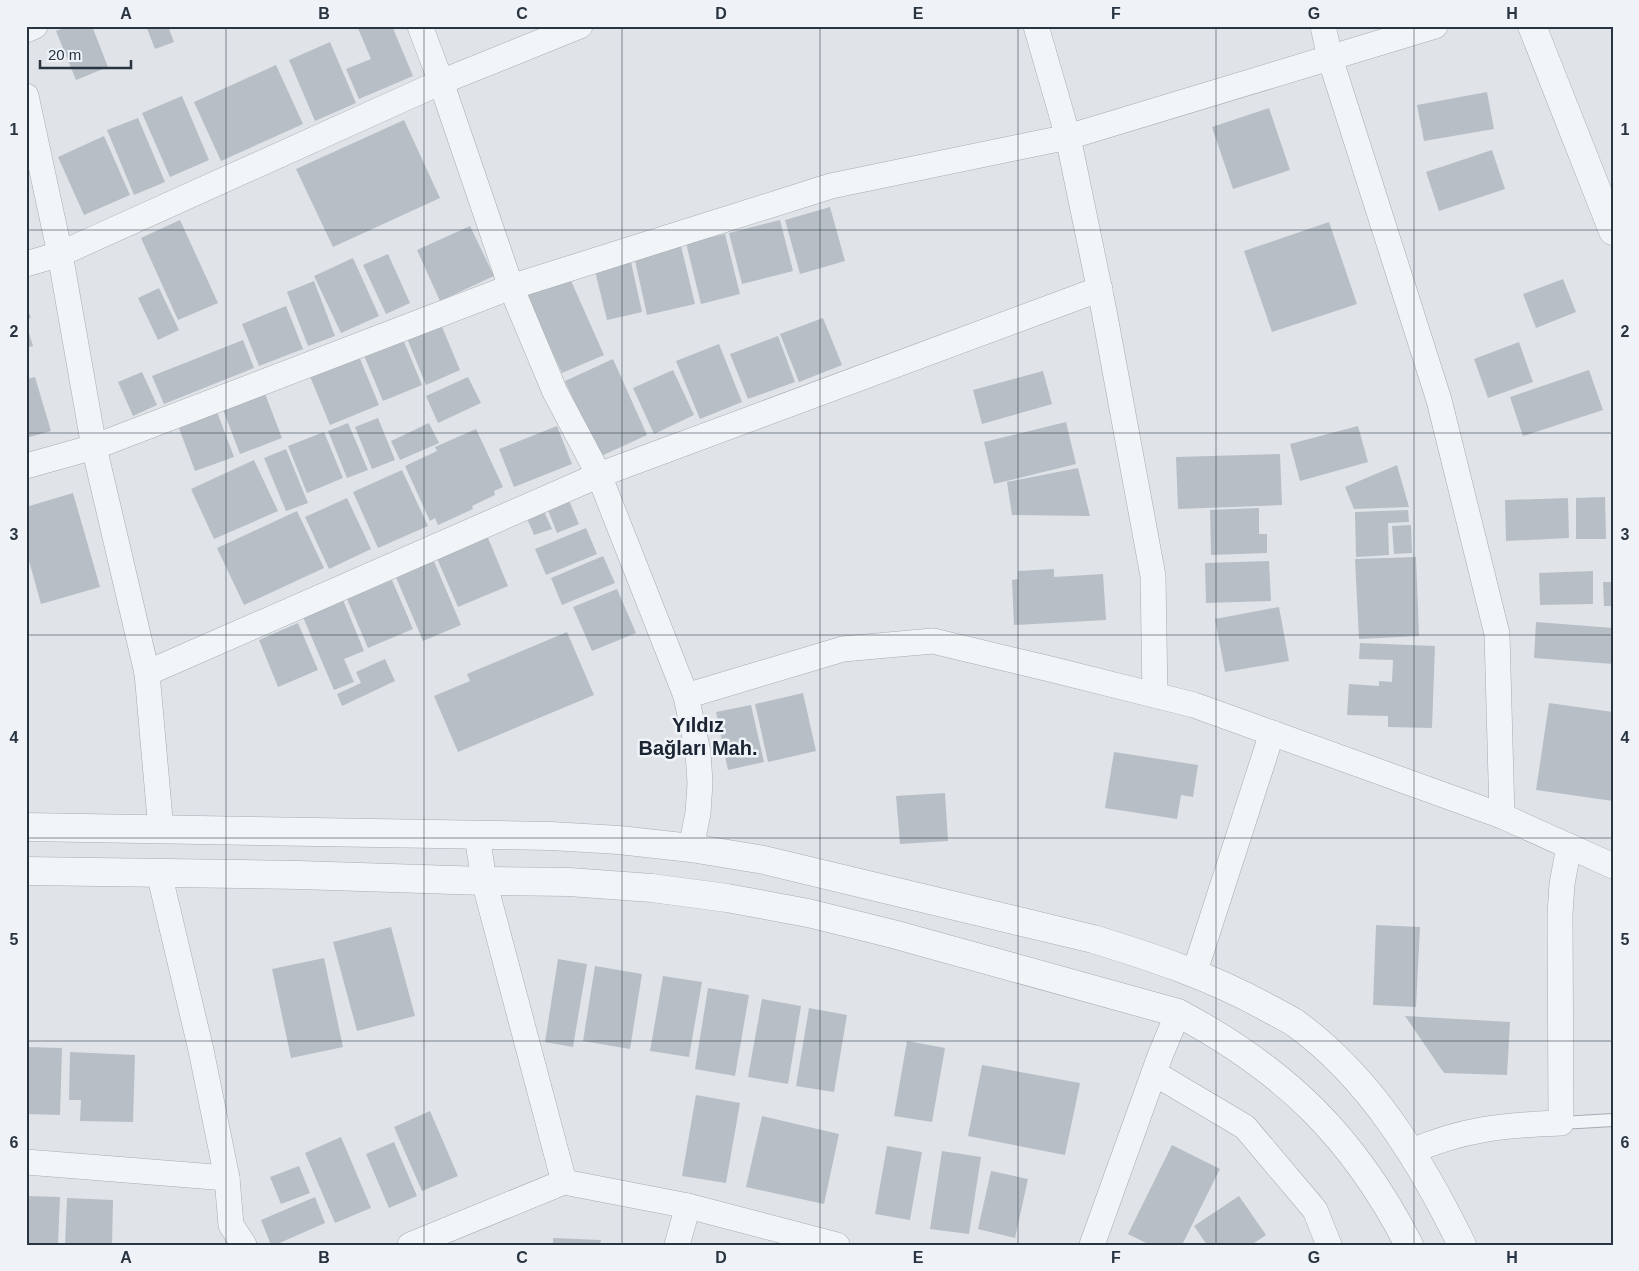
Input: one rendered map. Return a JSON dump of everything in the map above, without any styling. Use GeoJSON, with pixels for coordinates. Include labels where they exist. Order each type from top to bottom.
{"type":"FeatureCollection","features":[{"type":"Feature","properties":{"kind":"street"},"geometry":{"type":"LineString","coordinates":[[26,30],[35,26]]}},
{"type":"Feature","properties":{"kind":"street"},"geometry":{"type":"LineString","coordinates":[[420,26],[511,287],[555,392],[599,475],[686,696],[698,752],[700,783],[698,813],[691,848]]}},
{"type":"Feature","properties":{"kind":"street"},"geometry":{"type":"LineString","coordinates":[[26,264],[60,254],[441,82],[580,26]]}},
{"type":"Feature","properties":{"kind":"street"},"geometry":{"type":"LineString","coordinates":[[1036,26],[1068,137],[1100,289],[1153,576],[1155,695]]}},
{"type":"Feature","properties":{"kind":"street"},"geometry":{"type":"LineString","coordinates":[[1323,26],[1330,58],[1439,400],[1497,634],[1502,816]]}},
{"type":"Feature","properties":{"kind":"street"},"geometry":{"type":"LineString","coordinates":[[26,466],[94,447],[511,287],[831,186],[1068,137],[1435,26]]}},
{"type":"Feature","properties":{"kind":"street"},"geometry":{"type":"LineString","coordinates":[[1532,26],[1613,231]]}},
{"type":"Feature","properties":{"kind":"street"},"geometry":{"type":"LineString","coordinates":[[26,96],[60,254],[94,447],[147,673],[161,830]]}},
{"type":"Feature","properties":{"kind":"street"},"geometry":{"type":"LineString","coordinates":[[147,673],[599,475],[1100,289]]}},
{"type":"Feature","properties":{"kind":"street"},"geometry":{"type":"LineString","coordinates":[[686,696],[843,649],[932,641],[1194,705],[1502,816],[1613,866]]}},
{"type":"Feature","properties":{"kind":"street"},"geometry":{"type":"LineString","coordinates":[[1194,974],[1272,733]]}},
{"type":"Feature","properties":{"kind":"street"},"geometry":{"type":"LineString","coordinates":[[26,827],[550,836],[619,840],[691,848],[764,860],[1093,940],[1143,954],[1244,994],[1295,1023],[1340,1061],[1376,1102],[1410,1152],[1442,1205],[1462,1245]]}},
{"type":"Feature","properties":{"kind":"street"},"geometry":{"type":"LineString","coordinates":[[477,835],[484,881],[564,1182]]}},
{"type":"Feature","properties":{"kind":"street"},"geometry":{"type":"LineString","coordinates":[[1410,1152],[1452,1136],[1488,1128],[1560,1123],[1560,914],[1562,884],[1569,846]]}},
{"type":"Feature","properties":{"kind":"street"},"geometry":{"type":"LineString","coordinates":[[26,871],[299,874],[484,881],[569,882],[652,888],[727,898],[808,913],[893,934],[1178,1013],[1214,1032],[1257,1061],[1296,1093],[1337,1134],[1371,1179],[1409,1245]]}},
{"type":"Feature","properties":{"kind":"street"},"geometry":{"type":"LineString","coordinates":[[158,873],[201,1050],[227,1178],[231,1225],[244,1245]]}},
{"type":"Feature","properties":{"kind":"street"},"geometry":{"type":"LineString","coordinates":[[1092,1245],[1154,1073],[1178,1013]]}},
{"type":"Feature","properties":{"kind":"street"},"geometry":{"type":"LineString","coordinates":[[1154,1073],[1245,1127],[1315,1210],[1329,1245]]}},
{"type":"Feature","properties":{"kind":"street"},"geometry":{"type":"LineString","coordinates":[[26,1162],[227,1178]]}},
{"type":"Feature","properties":{"kind":"street"},"geometry":{"type":"LineString","coordinates":[[410,1245],[564,1182],[688,1206],[837,1245]]}},
{"type":"Feature","properties":{"kind":"street"},"geometry":{"type":"LineString","coordinates":[[677,1245],[688,1206]]}},
{"type":"Feature","properties":{"kind":"lane"},"geometry":{"type":"LineString","coordinates":[[1560,1123],[1613,1120]]}},
{"type":"Feature","properties":{"kind":"building"},"geometry":{"type":"Polygon","coordinates":[[[69,26],[92,26],[108,67],[76,80],[56,31],[69,26]]]}},
{"type":"Feature","properties":{"kind":"building"},"geometry":{"type":"Polygon","coordinates":[[[146,26],[168,26],[174,42],[155,49],[146,26]]]}},
{"type":"Feature","properties":{"kind":"building"},"geometry":{"type":"Polygon","coordinates":[[[357,26],[392,26],[413,76],[359,99],[346,69],[371,59],[357,26]]]}},
{"type":"Feature","properties":{"kind":"building"},"geometry":{"type":"Polygon","coordinates":[[[330,42],[356,103],[315,121],[289,60],[330,42]]]}},
{"type":"Feature","properties":{"kind":"building"},"geometry":{"type":"Polygon","coordinates":[[[276,65],[303,124],[221,161],[194,102],[276,65]]]}},
{"type":"Feature","properties":{"kind":"building"},"geometry":{"type":"Polygon","coordinates":[[[1487,92],[1494,129],[1424,141],[1417,105],[1487,92]]]}},
{"type":"Feature","properties":{"kind":"building"},"geometry":{"type":"Polygon","coordinates":[[[182,96],[209,160],[170,177],[142,113],[182,96]]]}},
{"type":"Feature","properties":{"kind":"building"},"geometry":{"type":"Polygon","coordinates":[[[1269,108],[1290,170],[1233,189],[1212,127],[1269,108]]]}},
{"type":"Feature","properties":{"kind":"building"},"geometry":{"type":"Polygon","coordinates":[[[138,118],[165,182],[134,195],[107,130],[138,118]]]}},
{"type":"Feature","properties":{"kind":"building"},"geometry":{"type":"Polygon","coordinates":[[[404,120],[440,198],[333,247],[296,169],[404,120]]]}},
{"type":"Feature","properties":{"kind":"building"},"geometry":{"type":"Polygon","coordinates":[[[104,136],[130,195],[84,215],[58,157],[104,136]]]}},
{"type":"Feature","properties":{"kind":"building"},"geometry":{"type":"Polygon","coordinates":[[[1492,150],[1505,189],[1439,211],[1426,172],[1492,150]]]}},
{"type":"Feature","properties":{"kind":"building"},"geometry":{"type":"Polygon","coordinates":[[[830,207],[845,261],[800,274],[785,220],[830,207]]]}},
{"type":"Feature","properties":{"kind":"building"},"geometry":{"type":"Polygon","coordinates":[[[180,220],[218,303],[178,320],[141,238],[180,220]]]}},
{"type":"Feature","properties":{"kind":"building"},"geometry":{"type":"Polygon","coordinates":[[[780,220],[793,271],[742,284],[729,233],[780,220]]]}},
{"type":"Feature","properties":{"kind":"building"},"geometry":{"type":"Polygon","coordinates":[[[1329,222],[1357,304],[1272,332],[1244,251],[1329,222]]]}},
{"type":"Feature","properties":{"kind":"building"},"geometry":{"type":"Polygon","coordinates":[[[470,226],[494,276],[440,301],[417,250],[470,226]]]}},
{"type":"Feature","properties":{"kind":"building"},"geometry":{"type":"Polygon","coordinates":[[[725,234],[740,294],[701,304],[686,243],[725,234]]]}},
{"type":"Feature","properties":{"kind":"building"},"geometry":{"type":"Polygon","coordinates":[[[681,246],[695,304],[647,315],[634,256],[681,246]]]}},
{"type":"Feature","properties":{"kind":"building"},"geometry":{"type":"Polygon","coordinates":[[[388,254],[410,303],[386,314],[363,265],[388,254]]]}},
{"type":"Feature","properties":{"kind":"building"},"geometry":{"type":"Polygon","coordinates":[[[353,258],[379,316],[341,333],[314,276],[353,258]]]}},
{"type":"Feature","properties":{"kind":"building"},"geometry":{"type":"Polygon","coordinates":[[[631,262],[642,312],[607,320],[595,271],[631,262]]]}},
{"type":"Feature","properties":{"kind":"building"},"geometry":{"type":"Polygon","coordinates":[[[568,274],[604,355],[562,373],[525,293],[568,274]]]}},
{"type":"Feature","properties":{"kind":"building"},"geometry":{"type":"Polygon","coordinates":[[[1563,279],[1576,312],[1536,328],[1523,294],[1563,279]]]}},
{"type":"Feature","properties":{"kind":"building"},"geometry":{"type":"Polygon","coordinates":[[[314,281],[335,336],[308,346],[287,292],[314,281]]]}},
{"type":"Feature","properties":{"kind":"building"},"geometry":{"type":"Polygon","coordinates":[[[159,288],[179,330],[158,340],[138,298],[159,288]]]}},
{"type":"Feature","properties":{"kind":"building"},"geometry":{"type":"Polygon","coordinates":[[[26,304],[31,318],[26,319],[26,304]]]}},
{"type":"Feature","properties":{"kind":"building"},"geometry":{"type":"Polygon","coordinates":[[[286,306],[303,349],[259,366],[242,324],[286,306]]]}},
{"type":"Feature","properties":{"kind":"building"},"geometry":{"type":"Polygon","coordinates":[[[823,318],[842,365],[799,382],[780,334],[823,318]]]}},
{"type":"Feature","properties":{"kind":"building"},"geometry":{"type":"Polygon","coordinates":[[[440,322],[460,370],[426,385],[406,336],[440,322]]]}},
{"type":"Feature","properties":{"kind":"building"},"geometry":{"type":"Polygon","coordinates":[[[26,323],[33,346],[26,348],[26,323]]]}},
{"type":"Feature","properties":{"kind":"building"},"geometry":{"type":"Polygon","coordinates":[[[778,336],[795,382],[748,399],[730,354],[778,336]]]}},
{"type":"Feature","properties":{"kind":"building"},"geometry":{"type":"Polygon","coordinates":[[[402,337],[422,385],[383,401],[363,353],[402,337]]]}},
{"type":"Feature","properties":{"kind":"building"},"geometry":{"type":"Polygon","coordinates":[[[243,340],[254,368],[164,404],[152,376],[243,340]]]}},
{"type":"Feature","properties":{"kind":"building"},"geometry":{"type":"Polygon","coordinates":[[[1519,342],[1533,382],[1488,398],[1474,359],[1519,342]]]}},
{"type":"Feature","properties":{"kind":"building"},"geometry":{"type":"Polygon","coordinates":[[[719,344],[742,402],[700,419],[676,361],[719,344]]]}},
{"type":"Feature","properties":{"kind":"building"},"geometry":{"type":"Polygon","coordinates":[[[358,354],[379,405],[330,425],[309,374],[358,354]]]}},
{"type":"Feature","properties":{"kind":"building"},"geometry":{"type":"Polygon","coordinates":[[[613,359],[647,435],[599,457],[565,381],[613,359]]]}},
{"type":"Feature","properties":{"kind":"building"},"geometry":{"type":"Polygon","coordinates":[[[673,370],[694,415],[654,434],[633,388],[673,370]]]}},
{"type":"Feature","properties":{"kind":"building"},"geometry":{"type":"Polygon","coordinates":[[[1589,370],[1603,410],[1523,436],[1510,397],[1589,370]]]}},
{"type":"Feature","properties":{"kind":"building"},"geometry":{"type":"Polygon","coordinates":[[[1043,371],[1052,404],[982,424],[973,390],[1043,371]]]}},
{"type":"Feature","properties":{"kind":"building"},"geometry":{"type":"Polygon","coordinates":[[[142,372],[157,405],[133,416],[118,382],[142,372]]]}},
{"type":"Feature","properties":{"kind":"building"},"geometry":{"type":"Polygon","coordinates":[[[35,377],[51,431],[26,438],[26,379],[35,377]]]}},
{"type":"Feature","properties":{"kind":"building"},"geometry":{"type":"Polygon","coordinates":[[[468,377],[481,403],[438,423],[426,396],[468,377]]]}},
{"type":"Feature","properties":{"kind":"building"},"geometry":{"type":"Polygon","coordinates":[[[264,391],[282,438],[240,454],[222,407],[264,391]]]}},
{"type":"Feature","properties":{"kind":"building"},"geometry":{"type":"Polygon","coordinates":[[[216,409],[234,457],[195,471],[177,423],[216,409]]]}},
{"type":"Feature","properties":{"kind":"building"},"geometry":{"type":"Polygon","coordinates":[[[378,418],[395,460],[372,469],[355,427],[378,418]]]}},
{"type":"Feature","properties":{"kind":"building"},"geometry":{"type":"Polygon","coordinates":[[[1066,422],[1076,464],[994,484],[984,442],[1066,422]]]}},
{"type":"Feature","properties":{"kind":"building"},"geometry":{"type":"Polygon","coordinates":[[[348,423],[368,470],[347,478],[328,431],[348,423]]]}},
{"type":"Feature","properties":{"kind":"building"},"geometry":{"type":"Polygon","coordinates":[[[429,423],[439,443],[400,460],[391,441],[429,423]]]}},
{"type":"Feature","properties":{"kind":"building"},"geometry":{"type":"Polygon","coordinates":[[[557,426],[572,464],[514,487],[499,449],[557,426]]]}},
{"type":"Feature","properties":{"kind":"building"},"geometry":{"type":"Polygon","coordinates":[[[1358,426],[1368,462],[1300,481],[1290,444],[1358,426]]]}},
{"type":"Feature","properties":{"kind":"building"},"geometry":{"type":"Polygon","coordinates":[[[476,429],[503,487],[494,491],[495,495],[472,506],[473,509],[438,525],[435,518],[430,521],[405,466],[437,451],[435,447],[476,429]]]}},
{"type":"Feature","properties":{"kind":"building"},"geometry":{"type":"Polygon","coordinates":[[[324,432],[343,478],[307,493],[288,446],[324,432]]]}},
{"type":"Feature","properties":{"kind":"building"},"geometry":{"type":"Polygon","coordinates":[[[286,449],[308,503],[286,511],[264,458],[286,449]]]}},
{"type":"Feature","properties":{"kind":"building"},"geometry":{"type":"Polygon","coordinates":[[[1280,454],[1282,505],[1178,509],[1176,457],[1280,454]]]}},
{"type":"Feature","properties":{"kind":"building"},"geometry":{"type":"Polygon","coordinates":[[[254,460],[278,511],[214,539],[191,489],[254,460]]]}},
{"type":"Feature","properties":{"kind":"building"},"geometry":{"type":"Polygon","coordinates":[[[1397,465],[1409,507],[1354,509],[1345,487],[1397,465]]]}},
{"type":"Feature","properties":{"kind":"building"},"geometry":{"type":"Polygon","coordinates":[[[1078,468],[1090,516],[1012,515],[1007,482],[1078,468]]]}},
{"type":"Feature","properties":{"kind":"building"},"geometry":{"type":"Polygon","coordinates":[[[402,470],[428,526],[378,548],[353,492],[402,470]]]}},
{"type":"Feature","properties":{"kind":"building"},"geometry":{"type":"Polygon","coordinates":[[[73,493],[100,587],[41,604],[26,550],[26,507],[73,493]]]}},
{"type":"Feature","properties":{"kind":"building"},"geometry":{"type":"Polygon","coordinates":[[[567,496],[579,524],[557,533],[546,505],[567,496]]]}},
{"type":"Feature","properties":{"kind":"building"},"geometry":{"type":"Polygon","coordinates":[[[1605,497],[1606,539],[1576,539],[1576,498],[1605,497]]]}},
{"type":"Feature","properties":{"kind":"building"},"geometry":{"type":"Polygon","coordinates":[[[347,498],[371,549],[329,569],[305,517],[347,498]]]}},
{"type":"Feature","properties":{"kind":"building"},"geometry":{"type":"Polygon","coordinates":[[[1568,498],[1569,538],[1506,541],[1505,500],[1568,498]]]}},
{"type":"Feature","properties":{"kind":"building"},"geometry":{"type":"Polygon","coordinates":[[[1259,508],[1259,534],[1267,534],[1267,553],[1211,555],[1210,510],[1259,508]]]}},
{"type":"Feature","properties":{"kind":"building"},"geometry":{"type":"Polygon","coordinates":[[[543,509],[552,529],[534,535],[526,516],[543,509]]]}},
{"type":"Feature","properties":{"kind":"building"},"geometry":{"type":"Polygon","coordinates":[[[1408,510],[1409,522],[1388,523],[1389,555],[1356,557],[1355,512],[1408,510]]]}},
{"type":"Feature","properties":{"kind":"building"},"geometry":{"type":"Polygon","coordinates":[[[297,511],[324,568],[244,605],[217,548],[297,511]]]}},
{"type":"Feature","properties":{"kind":"building"},"geometry":{"type":"Polygon","coordinates":[[[1411,525],[1412,553],[1394,554],[1392,526],[1411,525]]]}},
{"type":"Feature","properties":{"kind":"building"},"geometry":{"type":"Polygon","coordinates":[[[586,528],[597,554],[546,575],[535,549],[586,528]]]}},
{"type":"Feature","properties":{"kind":"building"},"geometry":{"type":"Polygon","coordinates":[[[486,533],[508,586],[458,607],[435,554],[486,533]]]}},
{"type":"Feature","properties":{"kind":"building"},"geometry":{"type":"Polygon","coordinates":[[[603,556],[615,583],[562,605],[551,578],[603,556]]]}},
{"type":"Feature","properties":{"kind":"building"},"geometry":{"type":"Polygon","coordinates":[[[1416,557],[1419,636],[1359,639],[1355,559],[1416,557]]]}},
{"type":"Feature","properties":{"kind":"building"},"geometry":{"type":"Polygon","coordinates":[[[433,559],[461,625],[423,641],[395,575],[433,559]]]}},
{"type":"Feature","properties":{"kind":"building"},"geometry":{"type":"Polygon","coordinates":[[[1269,561],[1271,601],[1206,603],[1205,563],[1269,561]]]}},
{"type":"Feature","properties":{"kind":"building"},"geometry":{"type":"Polygon","coordinates":[[[1054,569],[1054,577],[1103,574],[1106,620],[1014,625],[1012,580],[1018,579],[1018,571],[1054,569]]]}},
{"type":"Feature","properties":{"kind":"building"},"geometry":{"type":"Polygon","coordinates":[[[1593,571],[1593,604],[1540,605],[1539,573],[1593,571]]]}},
{"type":"Feature","properties":{"kind":"building"},"geometry":{"type":"Polygon","coordinates":[[[392,580],[413,629],[368,648],[347,599],[392,580]]]}},
{"type":"Feature","properties":{"kind":"building"},"geometry":{"type":"Polygon","coordinates":[[[1603,582],[1613,582],[1613,606],[1604,606],[1603,582]]]}},
{"type":"Feature","properties":{"kind":"building"},"geometry":{"type":"Polygon","coordinates":[[[617,589],[636,633],[592,651],[573,607],[617,589]]]}},
{"type":"Feature","properties":{"kind":"building"},"geometry":{"type":"Polygon","coordinates":[[[343,600],[364,651],[344,659],[354,682],[334,690],[303,617],[343,600]]]}},
{"type":"Feature","properties":{"kind":"building"},"geometry":{"type":"Polygon","coordinates":[[[1279,607],[1289,661],[1225,672],[1215,619],[1279,607]]]}},
{"type":"Feature","properties":{"kind":"building"},"geometry":{"type":"Polygon","coordinates":[[[1536,622],[1613,628],[1613,664],[1534,658],[1536,622]]]}},
{"type":"Feature","properties":{"kind":"building"},"geometry":{"type":"Polygon","coordinates":[[[298,623],[318,670],[278,687],[259,640],[298,623]]]}},
{"type":"Feature","properties":{"kind":"building"},"geometry":{"type":"Polygon","coordinates":[[[567,632],[594,695],[458,752],[434,696],[470,681],[467,674],[567,632]]]}},
{"type":"Feature","properties":{"kind":"building"},"geometry":{"type":"Polygon","coordinates":[[[1360,643],[1435,646],[1432,728],[1388,727],[1388,716],[1347,715],[1349,684],[1379,686],[1379,681],[1392,682],[1393,660],[1359,659],[1360,643]]]}},
{"type":"Feature","properties":{"kind":"building"},"geometry":{"type":"Polygon","coordinates":[[[385,659],[395,681],[342,706],[337,694],[361,683],[356,672],[385,659]]]}},
{"type":"Feature","properties":{"kind":"building"},"geometry":{"type":"Polygon","coordinates":[[[803,693],[816,751],[768,762],[755,704],[803,693]]]}},
{"type":"Feature","properties":{"kind":"building"},"geometry":{"type":"Polygon","coordinates":[[[1549,703],[1613,712],[1613,801],[1536,790],[1549,703]]]}},
{"type":"Feature","properties":{"kind":"building"},"geometry":{"type":"Polygon","coordinates":[[[751,705],[764,762],[728,770],[716,712],[751,705]]]}},
{"type":"Feature","properties":{"kind":"building"},"geometry":{"type":"Polygon","coordinates":[[[1114,752],[1198,765],[1193,797],[1181,795],[1177,819],[1105,808],[1114,752]]]}},
{"type":"Feature","properties":{"kind":"building"},"geometry":{"type":"Polygon","coordinates":[[[945,793],[948,841],[900,844],[896,796],[945,793]]]}},
{"type":"Feature","properties":{"kind":"building"},"geometry":{"type":"Polygon","coordinates":[[[1376,925],[1420,927],[1416,1007],[1373,1005],[1376,925]]]}},
{"type":"Feature","properties":{"kind":"building"},"geometry":{"type":"Polygon","coordinates":[[[391,927],[415,1016],[357,1031],[333,942],[391,927]]]}},
{"type":"Feature","properties":{"kind":"building"},"geometry":{"type":"Polygon","coordinates":[[[324,958],[343,1047],[291,1058],[272,969],[324,958]]]}},
{"type":"Feature","properties":{"kind":"building"},"geometry":{"type":"Polygon","coordinates":[[[558,959],[587,964],[573,1047],[545,1042],[558,959]]]}},
{"type":"Feature","properties":{"kind":"building"},"geometry":{"type":"Polygon","coordinates":[[[595,966],[642,974],[630,1049],[583,1041],[595,966]]]}},
{"type":"Feature","properties":{"kind":"building"},"geometry":{"type":"Polygon","coordinates":[[[663,976],[702,982],[689,1057],[650,1051],[663,976]]]}},
{"type":"Feature","properties":{"kind":"building"},"geometry":{"type":"Polygon","coordinates":[[[708,988],[749,995],[735,1076],[695,1069],[708,988]]]}},
{"type":"Feature","properties":{"kind":"building"},"geometry":{"type":"Polygon","coordinates":[[[762,999],[801,1006],[788,1084],[748,1077],[762,999]]]}},
{"type":"Feature","properties":{"kind":"building"},"geometry":{"type":"Polygon","coordinates":[[[809,1008],[847,1015],[834,1092],[796,1086],[809,1008]]]}},
{"type":"Feature","properties":{"kind":"building"},"geometry":{"type":"Polygon","coordinates":[[[1405,1016],[1510,1022],[1507,1075],[1444,1073],[1405,1016]]]}},
{"type":"Feature","properties":{"kind":"building"},"geometry":{"type":"Polygon","coordinates":[[[907,1041],[945,1048],[932,1122],[894,1116],[907,1041]]]}},
{"type":"Feature","properties":{"kind":"building"},"geometry":{"type":"Polygon","coordinates":[[[26,1047],[62,1048],[60,1115],[26,1114],[26,1047]]]}},
{"type":"Feature","properties":{"kind":"building"},"geometry":{"type":"Polygon","coordinates":[[[70,1052],[135,1055],[133,1122],[80,1121],[81,1100],[69,1100],[70,1052]]]}},
{"type":"Feature","properties":{"kind":"building"},"geometry":{"type":"Polygon","coordinates":[[[982,1065],[1080,1083],[1065,1155],[968,1136],[982,1065]]]}},
{"type":"Feature","properties":{"kind":"building"},"geometry":{"type":"Polygon","coordinates":[[[696,1095],[740,1103],[726,1183],[682,1176],[696,1095]]]}},
{"type":"Feature","properties":{"kind":"building"},"geometry":{"type":"Polygon","coordinates":[[[430,1111],[458,1176],[422,1191],[394,1127],[430,1111]]]}},
{"type":"Feature","properties":{"kind":"building"},"geometry":{"type":"Polygon","coordinates":[[[762,1116],[839,1134],[824,1204],[746,1187],[762,1116]]]}},
{"type":"Feature","properties":{"kind":"building"},"geometry":{"type":"Polygon","coordinates":[[[341,1137],[371,1208],[335,1223],[305,1153],[341,1137]]]}},
{"type":"Feature","properties":{"kind":"building"},"geometry":{"type":"Polygon","coordinates":[[[394,1142],[417,1196],[389,1208],[366,1154],[394,1142]]]}},
{"type":"Feature","properties":{"kind":"building"},"geometry":{"type":"Polygon","coordinates":[[[1172,1145],[1220,1169],[1182,1245],[1150,1245],[1128,1234],[1172,1145]]]}},
{"type":"Feature","properties":{"kind":"building"},"geometry":{"type":"Polygon","coordinates":[[[887,1146],[922,1152],[910,1220],[875,1214],[887,1146]]]}},
{"type":"Feature","properties":{"kind":"building"},"geometry":{"type":"Polygon","coordinates":[[[942,1151],[981,1157],[969,1234],[930,1229],[942,1151]]]}},
{"type":"Feature","properties":{"kind":"building"},"geometry":{"type":"Polygon","coordinates":[[[299,1166],[310,1193],[281,1204],[270,1177],[299,1166]]]}},
{"type":"Feature","properties":{"kind":"building"},"geometry":{"type":"Polygon","coordinates":[[[991,1171],[1028,1179],[1015,1238],[978,1229],[991,1171]]]}},
{"type":"Feature","properties":{"kind":"building"},"geometry":{"type":"Polygon","coordinates":[[[26,1196],[60,1197],[58,1245],[26,1245],[26,1196]]]}},
{"type":"Feature","properties":{"kind":"building"},"geometry":{"type":"Polygon","coordinates":[[[1239,1196],[1266,1235],[1251,1245],[1207,1245],[1194,1226],[1239,1196]]]}},
{"type":"Feature","properties":{"kind":"building"},"geometry":{"type":"Polygon","coordinates":[[[315,1197],[325,1223],[275,1245],[271,1245],[261,1220],[315,1197]]]}},
{"type":"Feature","properties":{"kind":"building"},"geometry":{"type":"Polygon","coordinates":[[[67,1198],[113,1200],[112,1245],[65,1245],[67,1198]]]}},
{"type":"Feature","properties":{"kind":"building"},"geometry":{"type":"Polygon","coordinates":[[[553,1238],[601,1240],[600,1245],[553,1245],[553,1238]]]}},
{"type":"Feature","properties":{"kind":"district","name":"Yıldız Bağları Mah."},"geometry":{"type":"Point","coordinates":[698,736]}}]}
